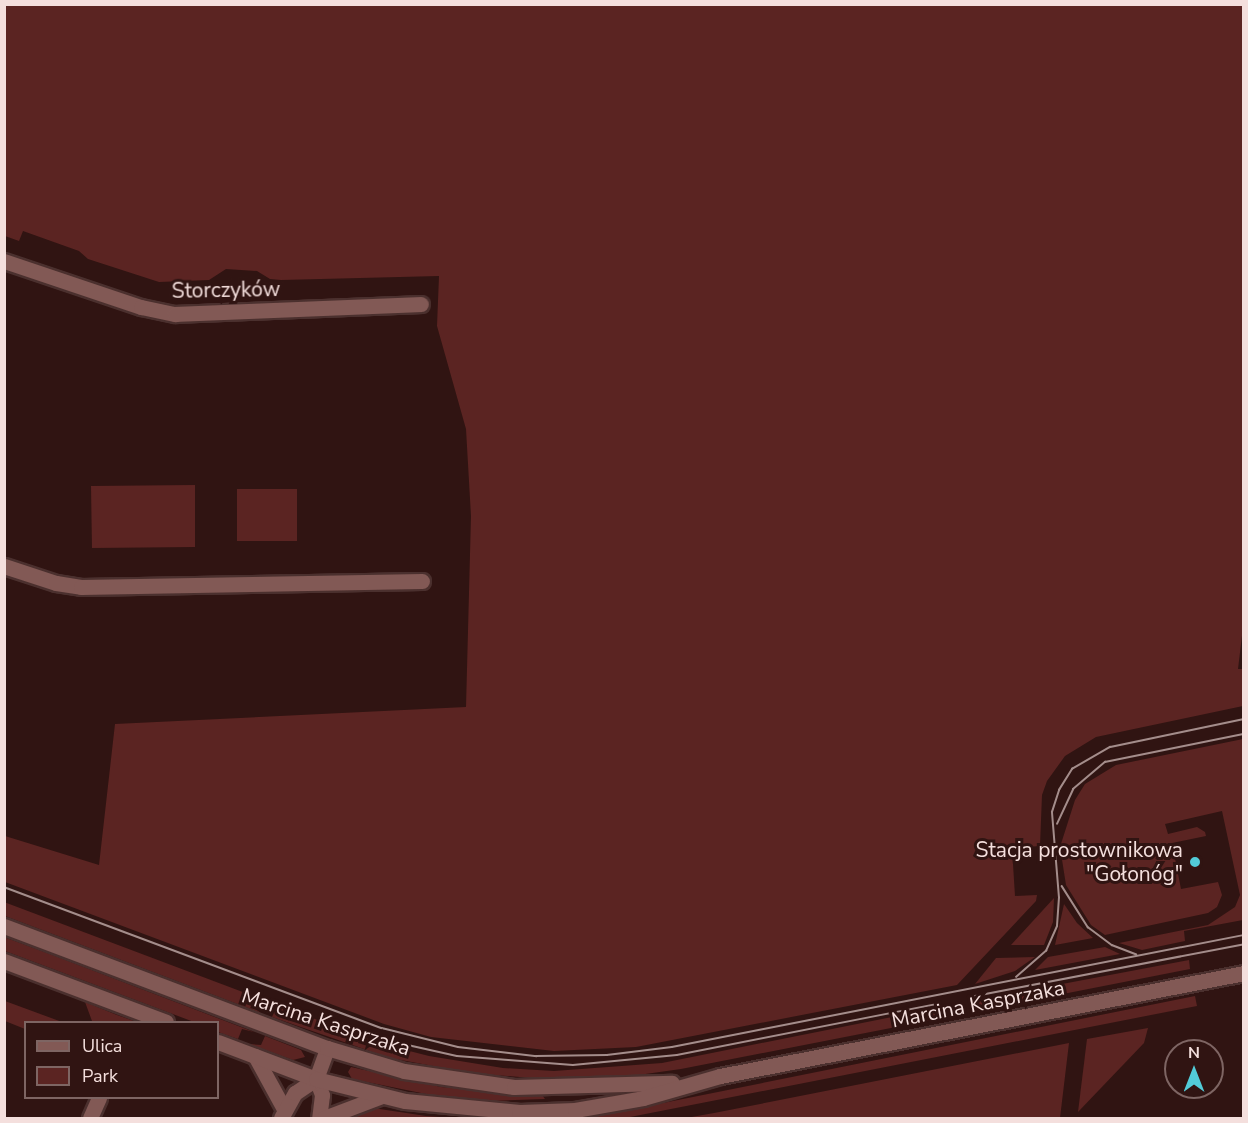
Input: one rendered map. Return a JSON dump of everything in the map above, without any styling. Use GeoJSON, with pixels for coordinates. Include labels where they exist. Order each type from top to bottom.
{"type":"FeatureCollection","features":[{"type":"Feature","properties":{"kind":"street","name":"Storczyków"},"geometry":{"type":"LineString","coordinates":[[4,261],[141,307],[175,314],[421,304]]}},
{"type":"Feature","properties":{"kind":"street"},"geometry":{"type":"LineString","coordinates":[[4,566],[56,583],[81,587],[422,581]]}},
{"type":"Feature","properties":{"kind":"street","name":"Marcina Kasprzaka"},"geometry":{"type":"LineString","coordinates":[[4,926],[327,1048],[404,1071],[514,1087],[624,1087],[720,1076]]}},
{"type":"Feature","properties":{"kind":"street"},"geometry":{"type":"LineString","coordinates":[[4,961],[161,1021]]}},
{"type":"Feature","properties":{"kind":"street","name":"Marcina Kasprzaka"},"geometry":{"type":"LineString","coordinates":[[219,1042],[316,1079],[382,1096],[450,1107],[556,1111],[627,1102],[720,1076],[1244,973]]}},
{"type":"Feature","properties":{"kind":"street"},"geometry":{"type":"LineString","coordinates":[[319,1119],[322,1095],[316,1079],[327,1048]]}},
{"type":"Feature","properties":{"kind":"street"},"geometry":{"type":"LineString","coordinates":[[255,1056],[283,1114]]}},
{"type":"Feature","properties":{"kind":"street"},"geometry":{"type":"LineString","coordinates":[[283,1114],[300,1088],[316,1079]]}},
{"type":"Feature","properties":{"kind":"street"},"geometry":{"type":"LineString","coordinates":[[324,1119],[382,1096]]}},
{"type":"Feature","properties":{"kind":"street"},"geometry":{"type":"LineString","coordinates":[[90,1119],[99,1099]]}},
{"type":"Feature","properties":{"kind":"green space"},"geometry":{"type":"Polygon","coordinates":[[[5,4],[1243,5],[1244,619],[1238,669],[1243,669],[1243,706],[1096,737],[1065,756],[1047,781],[1042,795],[1040,846],[1012,848],[1015,896],[1037,895],[1036,901],[957,985],[636,1047],[554,1051],[431,1037],[384,1024],[5,882],[5,836],[99,865],[115,724],[466,707],[471,516],[466,429],[437,326],[439,276],[281,280],[270,279],[257,271],[226,269],[209,280],[159,282],[88,259],[79,251],[23,231],[19,241],[5,236],[5,4]]]}},
{"type":"Feature","properties":{"kind":"green space"},"geometry":{"type":"Polygon","coordinates":[[[195,485],[195,547],[92,548],[91,486],[195,485]]]}},
{"type":"Feature","properties":{"kind":"green space"},"geometry":{"type":"Polygon","coordinates":[[[237,489],[297,489],[297,541],[237,541],[237,489]]]}},
{"type":"Feature","properties":{"kind":"green space"},"geometry":{"type":"Polygon","coordinates":[[[1243,739],[1243,920],[1184,931],[1185,941],[1142,950],[1119,943],[1208,925],[1235,907],[1240,895],[1222,811],[1165,824],[1168,834],[1197,827],[1205,832],[1206,836],[1172,843],[1181,889],[1218,882],[1222,895],[1217,907],[1208,913],[1105,935],[1091,925],[1066,885],[1060,847],[1075,800],[1085,784],[1116,765],[1243,739]]]}},
{"type":"Feature","properties":{"kind":"green space"},"geometry":{"type":"Polygon","coordinates":[[[1054,898],[1053,922],[1044,945],[1011,945],[1054,898]]]}},
{"type":"Feature","properties":{"kind":"green space"},"geometry":{"type":"Polygon","coordinates":[[[4,902],[256,997],[252,1007],[261,1013],[5,916],[4,902]]]}},
{"type":"Feature","properties":{"kind":"green space"},"geometry":{"type":"Polygon","coordinates":[[[1064,904],[1077,923],[1093,938],[1055,945],[1064,904]]]}},
{"type":"Feature","properties":{"kind":"green space"},"geometry":{"type":"Polygon","coordinates":[[[4,937],[254,1032],[242,1029],[238,1039],[219,1032],[219,1021],[191,1021],[5,951],[4,937]]]}},
{"type":"Feature","properties":{"kind":"green space"},"geometry":{"type":"Polygon","coordinates":[[[1105,947],[1120,954],[1035,970],[1048,957],[1105,947]]]}},
{"type":"Feature","properties":{"kind":"green space"},"geometry":{"type":"Polygon","coordinates":[[[1035,957],[1015,971],[975,984],[996,958],[1035,957]]]}},
{"type":"Feature","properties":{"kind":"green space"},"geometry":{"type":"Polygon","coordinates":[[[1189,960],[1190,969],[987,1009],[972,1001],[1189,960]]]}},
{"type":"Feature","properties":{"kind":"green space"},"geometry":{"type":"Polygon","coordinates":[[[1195,996],[1197,1006],[625,1118],[552,1118],[648,1106],[1195,996]]]}},
{"type":"Feature","properties":{"kind":"green space"},"geometry":{"type":"Polygon","coordinates":[[[4,1001],[59,1021],[24,1021],[24,1029],[5,1021],[4,1001]]]}},
{"type":"Feature","properties":{"kind":"green space"},"geometry":{"type":"Polygon","coordinates":[[[267,1001],[382,1044],[429,1056],[503,1068],[554,1071],[662,1063],[952,1005],[946,1016],[937,1019],[681,1069],[624,1077],[555,1080],[471,1073],[390,1058],[272,1017],[276,1007],[267,1001]]]}},
{"type":"Feature","properties":{"kind":"green space"},"geometry":{"type":"Polygon","coordinates":[[[85,1002],[134,1021],[92,1021],[85,1002]]]}},
{"type":"Feature","properties":{"kind":"green space"},"geometry":{"type":"Polygon","coordinates":[[[1148,1028],[1144,1043],[1078,1112],[1087,1039],[1148,1028]]]}},
{"type":"Feature","properties":{"kind":"green space"},"geometry":{"type":"Polygon","coordinates":[[[265,1036],[301,1050],[305,1057],[293,1060],[249,1044],[261,1045],[265,1036]]]}},
{"type":"Feature","properties":{"kind":"green space"},"geometry":{"type":"Polygon","coordinates":[[[1069,1043],[1060,1118],[686,1118],[714,1113],[1069,1043]]]}},
{"type":"Feature","properties":{"kind":"green space"},"geometry":{"type":"Polygon","coordinates":[[[351,1067],[441,1087],[542,1095],[545,1099],[491,1101],[431,1095],[352,1079],[348,1072],[351,1067]]]}},
{"type":"Feature","properties":{"kind":"green space"},"geometry":{"type":"Polygon","coordinates":[[[373,1108],[426,1116],[455,1118],[343,1118],[373,1108]]]}},
{"type":"Feature","properties":{"kind":"tram line"},"geometry":{"type":"LineString","coordinates":[[1016,977],[1046,951],[1057,926],[1059,898],[1052,812],[1059,790],[1072,769],[1110,747],[1244,719]]}},
{"type":"Feature","properties":{"kind":"tram line"},"geometry":{"type":"LineString","coordinates":[[1057,824],[1073,789],[1105,762],[1244,734]]}},
{"type":"Feature","properties":{"kind":"tram line"},"geometry":{"type":"LineString","coordinates":[[1062,886],[1088,927],[1112,945],[1136,954]]}},
{"type":"Feature","properties":{"kind":"tram line"},"geometry":{"type":"LineString","coordinates":[[4,887],[382,1028],[458,1047],[536,1056],[607,1055],[672,1047],[1244,935]]}},
{"type":"Feature","properties":{"kind":"tram line"},"geometry":{"type":"LineString","coordinates":[[970,997],[1244,944]]}},
{"type":"Feature","properties":{"kind":"tram line"},"geometry":{"type":"LineString","coordinates":[[334,1021],[399,1043],[457,1056],[573,1065],[677,1055],[937,1004]]}},
{"type":"Feature","properties":{"kind":"place","name":"Stacja prostownikowa \"Gołonóg\""},"geometry":{"type":"Point","coordinates":[1195,862]}}]}
